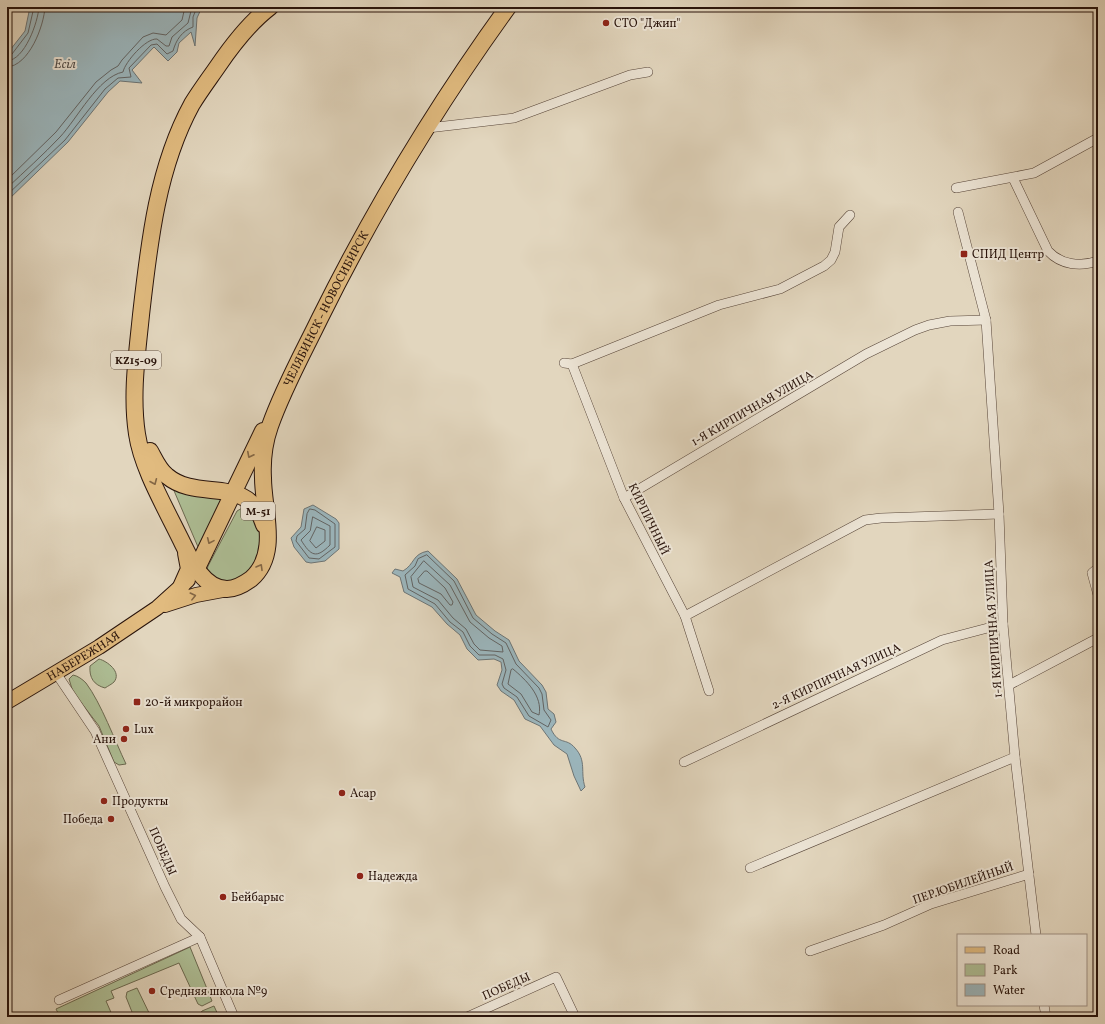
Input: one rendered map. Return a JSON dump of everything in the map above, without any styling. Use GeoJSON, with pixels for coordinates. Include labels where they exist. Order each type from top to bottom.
{"type":"FeatureCollection","features":[{"type":"Feature","properties":{"kind":"highway","name":"KZ15-09"},"geometry":{"type":"LineString","coordinates":[[229,589],[213,585],[197,568],[182,542],[143,455],[137,435],[134,403],[137,352],[155,215],[164,176],[175,143],[193,103],[233,44],[258,17],[270,7]]}},
{"type":"Feature","properties":{"kind":"highway","name":"ЧЕЛЯБИНСК - НОВОСИБИРСК"},"geometry":{"type":"LineString","coordinates":[[229,589],[245,583],[256,574],[265,558],[268,542],[262,480],[265,443],[294,371],[363,234],[470,59],[508,7]]}},
{"type":"Feature","properties":{"kind":"highway","name":"KZ15-09"},"geometry":{"type":"LineString","coordinates":[[175,143],[161,197],[153,254],[143,402],[146,439],[156,463],[170,479],[187,486],[232,492]]}},
{"type":"Feature","properties":{"kind":"highway"},"geometry":{"type":"LineString","coordinates":[[197,568],[232,492],[294,371]]}},
{"type":"Feature","properties":{"kind":"highway","name":"M-51"},"geometry":{"type":"LineString","coordinates":[[232,492],[245,498],[255,507],[262,520],[268,542]]}},
{"type":"Feature","properties":{"kind":"highway"},"geometry":{"type":"LineString","coordinates":[[220,519],[228,509],[236,504],[246,503],[255,507]]}},
{"type":"Feature","properties":{"kind":"highway"},"geometry":{"type":"LineString","coordinates":[[181,587],[186,578],[189,566],[182,542]]}},
{"type":"Feature","properties":{"kind":"main road","name":"НАБЕРЕЖНАЯ"},"geometry":{"type":"LineString","coordinates":[[7,702],[56,673],[157,608],[181,587],[197,568]]}},
{"type":"Feature","properties":{"kind":"main road","name":"НАБЕРЕЖНАЯ"},"geometry":{"type":"LineString","coordinates":[[157,608],[196,595],[229,589]]}},
{"type":"Feature","properties":{"kind":"street"},"geometry":{"type":"LineString","coordinates":[[428,128],[514,118],[630,75],[648,72]]}},
{"type":"Feature","properties":{"kind":"street"},"geometry":{"type":"LineString","coordinates":[[956,188],[1013,178],[1043,169],[1098,138]]}},
{"type":"Feature","properties":{"kind":"street"},"geometry":{"type":"LineString","coordinates":[[1013,178],[1048,251],[1052,256],[1075,265],[1098,261]]}},
{"type":"Feature","properties":{"kind":"street","name":"1-Я КИРПИЧНАЯ УЛИЦА"},"geometry":{"type":"LineString","coordinates":[[958,212],[986,320],[999,514],[1003,624],[1015,757],[1036,934]]}},
{"type":"Feature","properties":{"kind":"street","name":"КИРПИЧНЫЙ"},"geometry":{"type":"LineString","coordinates":[[709,690],[685,616],[624,498],[568,364],[719,305],[780,289],[824,266],[831,260],[835,252],[839,227],[850,215]]}},
{"type":"Feature","properties":{"kind":"street","name":"1-Я КИРПИЧНАЯ УЛИЦА"},"geometry":{"type":"LineString","coordinates":[[624,498],[866,354],[915,330],[929,325],[986,320]]}},
{"type":"Feature","properties":{"kind":"street"},"geometry":{"type":"LineString","coordinates":[[685,616],[865,520],[881,518],[999,514]]}},
{"type":"Feature","properties":{"kind":"street"},"geometry":{"type":"LineString","coordinates":[[1098,568],[1092,573],[1098,595]]}},
{"type":"Feature","properties":{"kind":"street","name":"2-Я КИРПИЧНАЯ УЛИЦА"},"geometry":{"type":"LineString","coordinates":[[684,762],[942,640],[1003,624]]}},
{"type":"Feature","properties":{"kind":"street"},"geometry":{"type":"LineString","coordinates":[[1009,685],[1098,638]]}},
{"type":"Feature","properties":{"kind":"street","name":"ПОБЕДЫ"},"geometry":{"type":"LineString","coordinates":[[56,673],[95,731],[181,919],[200,937],[234,1017]]}},
{"type":"Feature","properties":{"kind":"street"},"geometry":{"type":"LineString","coordinates":[[750,868],[1015,757]]}},
{"type":"Feature","properties":{"kind":"street","name":"ПЕР.ЮБИЛЕЙНЫЙ"},"geometry":{"type":"LineString","coordinates":[[810,951],[884,925],[931,904],[1029,874]]}},
{"type":"Feature","properties":{"kind":"street"},"geometry":{"type":"LineString","coordinates":[[59,1000],[200,937]]}},
{"type":"Feature","properties":{"kind":"street","name":"ПОБЕДЫ"},"geometry":{"type":"LineString","coordinates":[[467,1017],[556,977],[575,1017]]}},
{"type":"Feature","properties":{"kind":"street"},"geometry":{"type":"LineString","coordinates":[[1044,1006],[1046,1017]]}},
{"type":"Feature","properties":{"kind":"green space"},"geometry":{"type":"Polygon","coordinates":[[[172,486],[228,498],[201,554],[172,486]]]}},
{"type":"Feature","properties":{"kind":"green space"},"geometry":{"type":"Polygon","coordinates":[[[244,507],[258,519],[260,536],[256,560],[253,568],[240,579],[221,583],[207,570],[208,566],[237,511],[244,507]]]}},
{"type":"Feature","properties":{"kind":"green space"},"geometry":{"type":"Polygon","coordinates":[[[99,659],[106,662],[116,674],[114,682],[105,688],[95,683],[90,674],[90,666],[99,659]]]}},
{"type":"Feature","properties":{"kind":"green space"},"geometry":{"type":"Polygon","coordinates":[[[73,675],[83,680],[92,691],[126,764],[119,765],[114,762],[99,726],[73,692],[69,679],[73,675]]]}},
{"type":"Feature","properties":{"kind":"green space"},"geometry":{"type":"Polygon","coordinates":[[[190,947],[212,1001],[202,1006],[198,1004],[179,963],[111,991],[114,998],[106,1001],[113,1017],[60,1017],[56,1009],[190,947]]]}},
{"type":"Feature","properties":{"kind":"green space"},"geometry":{"type":"Polygon","coordinates":[[[137,988],[151,1017],[134,1017],[126,997],[127,992],[137,988]]]}},
{"type":"Feature","properties":{"kind":"green space"},"geometry":{"type":"Polygon","coordinates":[[[214,1006],[219,1017],[198,1017],[202,1011],[214,1006]]]}},
{"type":"Feature","properties":{"kind":"water","name":"Есіл"},"geometry":{"type":"Polygon","coordinates":[[[30,7],[202,7],[197,18],[195,46],[191,32],[179,43],[177,52],[168,61],[154,47],[132,70],[142,83],[120,81],[108,92],[68,142],[7,201],[7,54],[25,31],[30,7]]]}},
{"type":"Feature","properties":{"kind":"water"},"geometry":{"type":"Polygon","coordinates":[[[313,505],[336,519],[339,523],[339,549],[325,561],[311,563],[306,562],[294,547],[291,538],[301,527],[304,509],[313,505]]]}},
{"type":"Feature","properties":{"kind":"water"},"geometry":{"type":"Polygon","coordinates":[[[428,551],[457,579],[476,615],[495,631],[509,640],[519,661],[542,685],[546,692],[548,709],[554,714],[556,722],[551,729],[557,738],[572,745],[581,757],[585,787],[581,791],[574,776],[567,754],[554,745],[540,726],[525,719],[514,700],[501,691],[497,685],[502,670],[501,662],[494,659],[478,660],[467,649],[460,635],[447,624],[432,607],[404,592],[400,577],[392,573],[395,569],[403,571],[419,554],[428,551]]]}},
{"type":"Feature","properties":{"kind":"place","name":"СТО \"Джип\""},"geometry":{"type":"Point","coordinates":[606,23]}},
{"type":"Feature","properties":{"kind":"place","name":"СПИД Центр"},"geometry":{"type":"Point","coordinates":[964,254]}},
{"type":"Feature","properties":{"kind":"place","name":"20-й микрорайон"},"geometry":{"type":"Point","coordinates":[137,702]}},
{"type":"Feature","properties":{"kind":"place","name":"Lux"},"geometry":{"type":"Point","coordinates":[126,729]}},
{"type":"Feature","properties":{"kind":"place","name":"Ани"},"geometry":{"type":"Point","coordinates":[124,739]}},
{"type":"Feature","properties":{"kind":"place","name":"Асар"},"geometry":{"type":"Point","coordinates":[342,793]}},
{"type":"Feature","properties":{"kind":"place","name":"Продукты"},"geometry":{"type":"Point","coordinates":[104,801]}},
{"type":"Feature","properties":{"kind":"place","name":"Победа"},"geometry":{"type":"Point","coordinates":[111,819]}},
{"type":"Feature","properties":{"kind":"place","name":"Надежда"},"geometry":{"type":"Point","coordinates":[360,876]}},
{"type":"Feature","properties":{"kind":"place","name":"Бейбарыс"},"geometry":{"type":"Point","coordinates":[223,897]}},
{"type":"Feature","properties":{"kind":"place","name":"Средняя школа №9"},"geometry":{"type":"Point","coordinates":[152,991]}}]}
